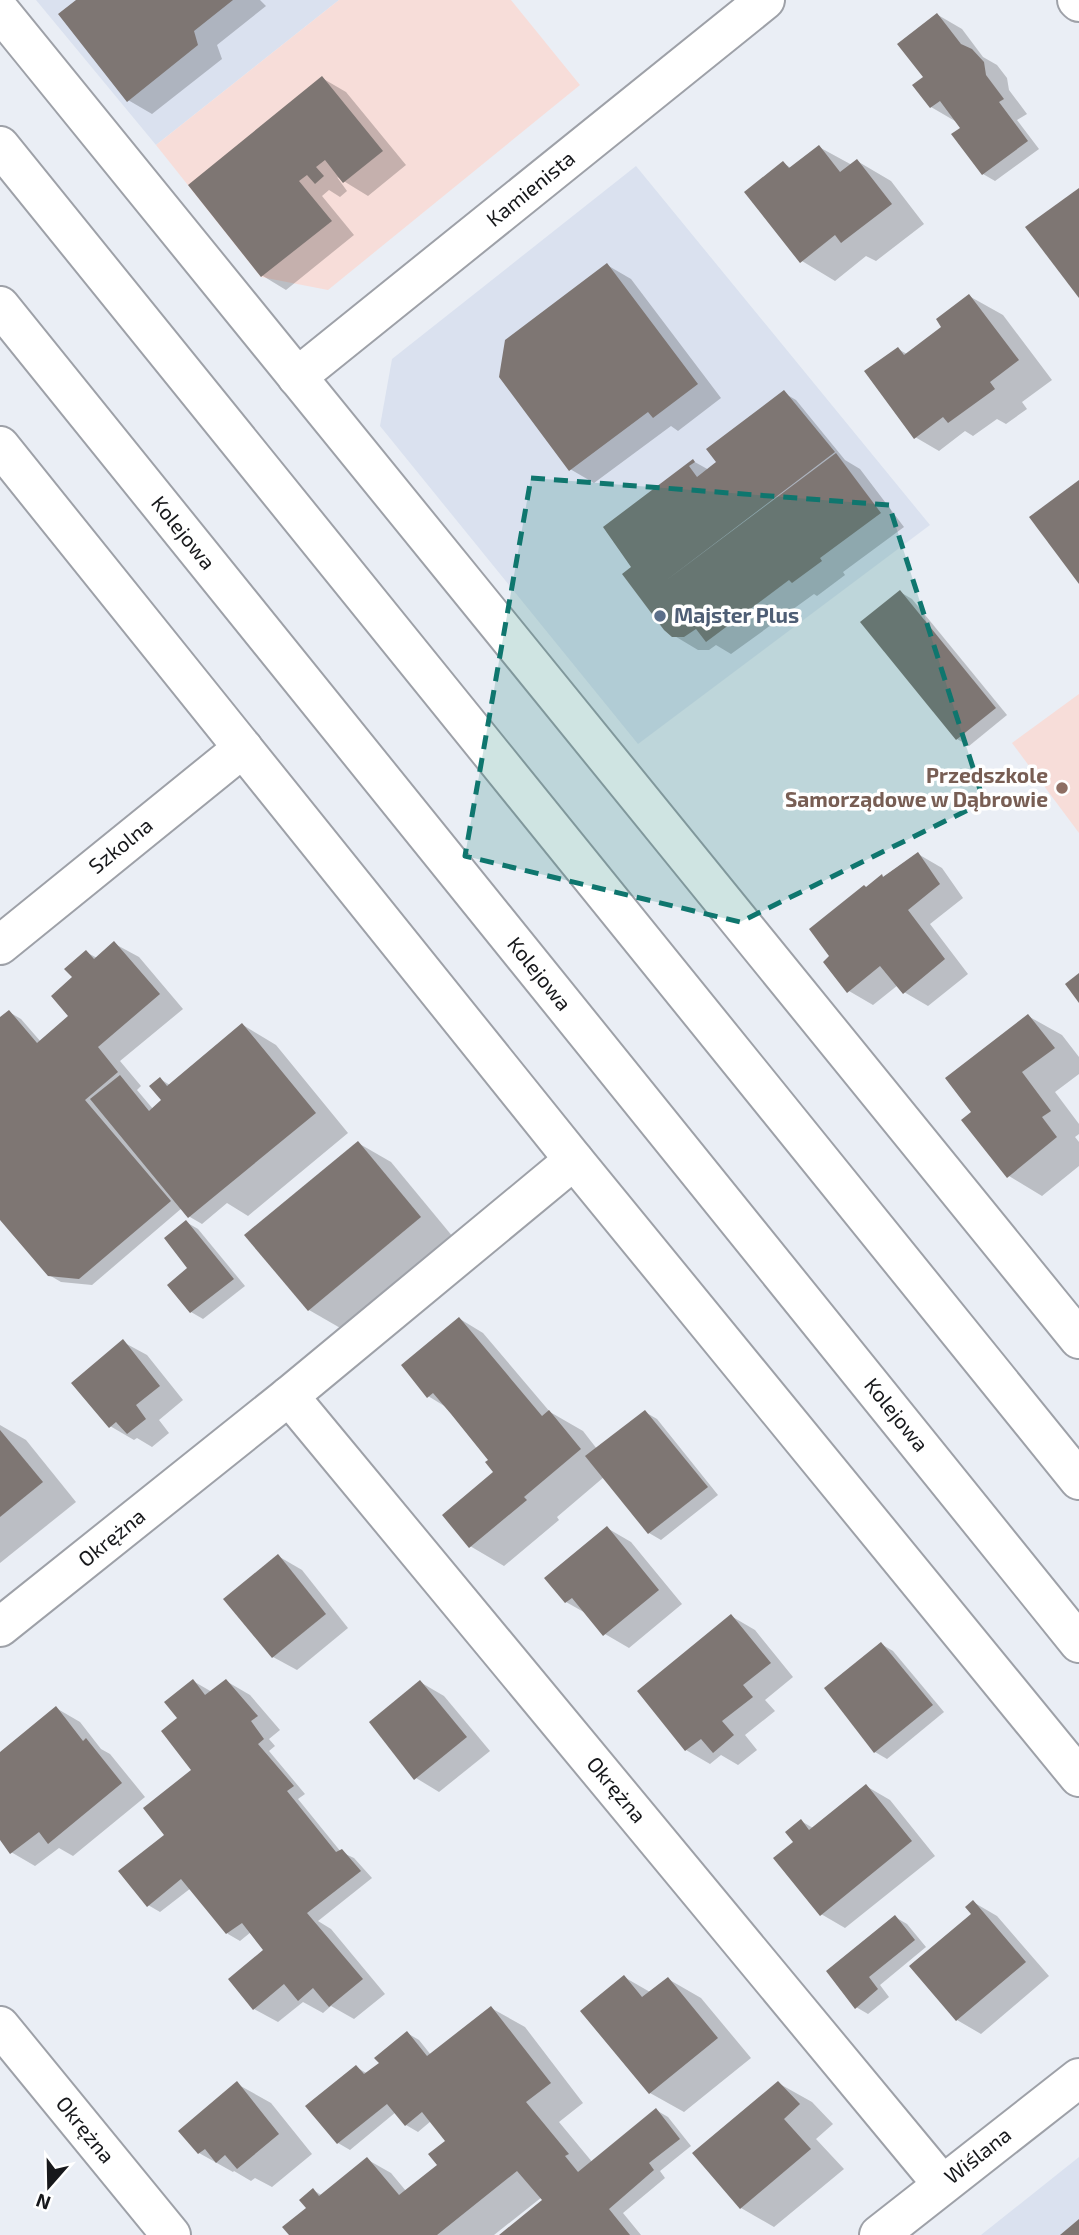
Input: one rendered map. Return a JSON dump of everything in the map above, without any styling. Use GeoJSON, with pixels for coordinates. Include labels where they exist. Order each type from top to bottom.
{"type":"FeatureCollection","features":[{"type":"Feature","properties":{"kind":"main road","name":"Kamienista"},"geometry":{"type":"LineString","coordinates":[[297,377],[765,0]]}},
{"type":"Feature","properties":{"kind":"main road"},"geometry":{"type":"LineString","coordinates":[[0,11],[1079,1339]]}},
{"type":"Feature","properties":{"kind":"main road"},"geometry":{"type":"LineString","coordinates":[[0,146],[1079,1480]]}},
{"type":"Feature","properties":{"kind":"main road","name":"Kolejowa"},"geometry":{"type":"LineString","coordinates":[[0,306],[1079,1643]]}},
{"type":"Feature","properties":{"kind":"main road"},"geometry":{"type":"LineString","coordinates":[[0,446],[574,1160],[1079,1777]]}},
{"type":"Feature","properties":{"kind":"main road","name":"Szkolna"},"geometry":{"type":"LineString","coordinates":[[0,945],[243,748]]}},
{"type":"Feature","properties":{"kind":"main road","name":"Okrężna"},"geometry":{"type":"LineString","coordinates":[[0,1627],[289,1396],[574,1160]]}},
{"type":"Feature","properties":{"kind":"main road","name":"Okrężna"},"geometry":{"type":"LineString","coordinates":[[289,1396],[942,2183]]}},
{"type":"Feature","properties":{"kind":"main road","name":"Okrężna"},"geometry":{"type":"LineString","coordinates":[[0,2025],[171,2235]]}},
{"type":"Feature","properties":{"kind":"main road","name":"Wiślana"},"geometry":{"type":"LineString","coordinates":[[879,2235],[1079,2078]]}},
{"type":"Feature","properties":{"kind":"highlighted area"},"geometry":{"type":"Polygon","coordinates":[[[531,478],[889,505],[984,802],[740,922],[465,856],[531,478]]]}},
{"type":"Feature","properties":{"kind":"shaded area"},"geometry":{"type":"Polygon","coordinates":[[[36,0],[339,0],[156,145],[36,0]]]}},
{"type":"Feature","properties":{"kind":"shaded area"},"geometry":{"type":"Polygon","coordinates":[[[339,0],[511,0],[580,85],[328,290],[261,277],[156,145],[339,0]]]}},
{"type":"Feature","properties":{"kind":"shaded area"},"geometry":{"type":"Polygon","coordinates":[[[636,166],[930,525],[638,744],[380,426],[392,359],[636,166]]]}},
{"type":"Feature","properties":{"kind":"shaded area","name":"Przedszkole Samorządowe w Dąbrowie"},"geometry":{"type":"Polygon","coordinates":[[[1079,694],[1079,833],[1012,743],[1079,694]]]}},
{"type":"Feature","properties":{"kind":"shaded area"},"geometry":{"type":"Polygon","coordinates":[[[1079,2157],[1079,2235],[981,2235],[1079,2157]]]}},
{"type":"Feature","properties":{"kind":"building"},"geometry":{"type":"Polygon","coordinates":[[[76,0],[233,0],[194,31],[198,45],[127,102],[58,14],[76,0]]]}},
{"type":"Feature","properties":{"kind":"building"},"geometry":{"type":"Polygon","coordinates":[[[937,13],[961,44],[972,49],[984,62],[986,75],[1004,99],[999,102],[1028,141],[982,175],[951,134],[960,128],[940,101],[930,108],[912,85],[923,77],[897,44],[937,13]]]}},
{"type":"Feature","properties":{"kind":"building"},"geometry":{"type":"Polygon","coordinates":[[[322,76],[383,151],[343,183],[325,160],[316,167],[324,176],[315,184],[307,175],[299,181],[332,221],[261,277],[188,185],[322,76]]]}},
{"type":"Feature","properties":{"kind":"building"},"geometry":{"type":"Polygon","coordinates":[[[819,145],[840,172],[857,159],[892,204],[841,243],[835,235],[800,263],[744,192],[783,161],[789,168],[819,145]]]}},
{"type":"Feature","properties":{"kind":"building"},"geometry":{"type":"Polygon","coordinates":[[[1079,188],[1079,298],[1025,227],[1079,188]]]}},
{"type":"Feature","properties":{"kind":"building"},"geometry":{"type":"Polygon","coordinates":[[[607,263],[698,384],[653,418],[648,412],[569,471],[499,377],[505,340],[607,263]]]}},
{"type":"Feature","properties":{"kind":"building"},"geometry":{"type":"Polygon","coordinates":[[[969,294],[1019,360],[990,382],[995,389],[948,423],[943,417],[914,439],[864,371],[898,347],[904,355],[941,327],[936,319],[969,294]]]}},
{"type":"Feature","properties":{"kind":"building"},"geometry":{"type":"Polygon","coordinates":[[[784,390],[835,452],[664,582],[836,453],[881,513],[820,558],[822,561],[792,583],[789,580],[706,642],[696,629],[684,637],[672,637],[622,574],[631,567],[603,527],[693,459],[695,462],[689,466],[697,477],[716,462],[706,449],[784,390]]]}},
{"type":"Feature","properties":{"kind":"building"},"geometry":{"type":"Polygon","coordinates":[[[1079,480],[1079,584],[1029,517],[1079,480]]]}},
{"type":"Feature","properties":{"kind":"building"},"geometry":{"type":"Polygon","coordinates":[[[900,590],[996,708],[956,740],[860,622],[900,590]]]}},
{"type":"Feature","properties":{"kind":"building"},"geometry":{"type":"Polygon","coordinates":[[[918,852],[940,884],[908,910],[945,959],[903,994],[880,966],[847,993],[823,962],[829,956],[809,929],[864,885],[866,887],[882,874],[883,877],[918,852]]]}},
{"type":"Feature","properties":{"kind":"building"},"geometry":{"type":"Polygon","coordinates":[[[114,941],[160,994],[98,1047],[118,1072],[85,1100],[171,1201],[79,1279],[48,1276],[0,1220],[0,1017],[9,1010],[37,1043],[68,1016],[51,996],[72,977],[64,969],[86,950],[94,959],[114,941]]]}},
{"type":"Feature","properties":{"kind":"building"},"geometry":{"type":"Polygon","coordinates":[[[1079,973],[1079,1003],[1065,984],[1079,973]]]}},
{"type":"Feature","properties":{"kind":"building"},"geometry":{"type":"Polygon","coordinates":[[[1028,1014],[1055,1048],[1022,1072],[1051,1111],[1042,1117],[1057,1137],[1007,1178],[961,1120],[971,1112],[945,1078],[1028,1014]]]}},
{"type":"Feature","properties":{"kind":"building"},"geometry":{"type":"Polygon","coordinates":[[[242,1023],[316,1113],[188,1218],[90,1099],[120,1075],[149,1111],[161,1100],[149,1086],[160,1077],[167,1086],[242,1023]]]}},
{"type":"Feature","properties":{"kind":"building"},"geometry":{"type":"Polygon","coordinates":[[[358,1141],[421,1217],[308,1311],[244,1235],[358,1141]]]}},
{"type":"Feature","properties":{"kind":"building"},"geometry":{"type":"Polygon","coordinates":[[[186,1220],[234,1279],[190,1313],[167,1285],[187,1268],[164,1238],[186,1220]]]}},
{"type":"Feature","properties":{"kind":"building"},"geometry":{"type":"Polygon","coordinates":[[[459,1317],[542,1416],[549,1410],[581,1449],[524,1497],[527,1500],[469,1548],[442,1515],[493,1472],[485,1462],[488,1460],[433,1393],[427,1398],[401,1365],[459,1317]]]}},
{"type":"Feature","properties":{"kind":"building"},"geometry":{"type":"Polygon","coordinates":[[[123,1339],[160,1386],[136,1405],[146,1419],[127,1434],[116,1422],[109,1428],[71,1383],[123,1339]]]}},
{"type":"Feature","properties":{"kind":"building"},"geometry":{"type":"Polygon","coordinates":[[[645,1410],[708,1487],[648,1534],[585,1456],[645,1410]]]}},
{"type":"Feature","properties":{"kind":"building"},"geometry":{"type":"Polygon","coordinates":[[[0,1430],[43,1482],[0,1517],[0,1430]]]}},
{"type":"Feature","properties":{"kind":"building"},"geometry":{"type":"Polygon","coordinates":[[[607,1526],[659,1590],[603,1636],[572,1598],[565,1603],[544,1578],[607,1526]]]}},
{"type":"Feature","properties":{"kind":"building"},"geometry":{"type":"Polygon","coordinates":[[[278,1554],[326,1614],[272,1658],[223,1599],[278,1554]]]}},
{"type":"Feature","properties":{"kind":"building"},"geometry":{"type":"Polygon","coordinates":[[[731,1614],[771,1663],[743,1685],[753,1697],[722,1721],[734,1735],[713,1753],[701,1739],[685,1751],[637,1691],[731,1614]]]}},
{"type":"Feature","properties":{"kind":"building"},"geometry":{"type":"Polygon","coordinates":[[[881,1642],[933,1705],[874,1753],[824,1688],[881,1642]]]}},
{"type":"Feature","properties":{"kind":"building"},"geometry":{"type":"Polygon","coordinates":[[[193,1679],[205,1695],[226,1679],[258,1716],[251,1721],[264,1739],[258,1744],[294,1786],[287,1791],[336,1852],[342,1849],[361,1871],[307,1913],[363,1979],[329,2007],[313,1988],[298,2001],[284,1984],[253,2010],[228,1979],[263,1950],[242,1923],[226,1934],[181,1879],[147,1907],[118,1871],[164,1835],[143,1808],[191,1770],[161,1731],[177,1718],[164,1702],[193,1679]]]}},
{"type":"Feature","properties":{"kind":"building"},"geometry":{"type":"Polygon","coordinates":[[[420,1680],[467,1737],[414,1780],[369,1722],[420,1680]]]}},
{"type":"Feature","properties":{"kind":"building"},"geometry":{"type":"Polygon","coordinates":[[[56,1706],[83,1741],[86,1738],[122,1783],[48,1844],[39,1832],[10,1854],[0,1840],[0,1752],[56,1706]]]}},
{"type":"Feature","properties":{"kind":"building"},"geometry":{"type":"Polygon","coordinates":[[[866,1784],[912,1841],[820,1916],[773,1858],[793,1842],[785,1832],[801,1819],[809,1830],[866,1784]]]}},
{"type":"Feature","properties":{"kind":"building"},"geometry":{"type":"Polygon","coordinates":[[[973,1900],[1026,1962],[956,2021],[909,1966],[971,1914],[965,1907],[973,1900]]]}},
{"type":"Feature","properties":{"kind":"building"},"geometry":{"type":"Polygon","coordinates":[[[895,1915],[915,1940],[869,1977],[878,1989],[855,2009],[826,1971],[895,1915]]]}},
{"type":"Feature","properties":{"kind":"building"},"geometry":{"type":"Polygon","coordinates":[[[624,1975],[642,1997],[668,1977],[718,2038],[649,2094],[580,2011],[624,1975]]]}},
{"type":"Feature","properties":{"kind":"building"},"geometry":{"type":"Polygon","coordinates":[[[491,2006],[551,2083],[526,2102],[569,2154],[565,2156],[578,2172],[656,2108],[680,2139],[649,2163],[654,2170],[609,2209],[630,2235],[499,2235],[542,2200],[517,2171],[437,2235],[289,2235],[282,2227],[306,2208],[299,2200],[313,2188],[319,2196],[367,2157],[399,2195],[437,2165],[428,2154],[445,2141],[422,2112],[405,2126],[387,2104],[337,2144],[305,2106],[356,2065],[364,2074],[379,2063],[374,2058],[407,2031],[427,2056],[491,2006]]]}},
{"type":"Feature","properties":{"kind":"building"},"geometry":{"type":"Polygon","coordinates":[[[237,2081],[279,2134],[237,2169],[225,2155],[216,2163],[205,2149],[198,2154],[178,2131],[237,2081]]]}},
{"type":"Feature","properties":{"kind":"building"},"geometry":{"type":"Polygon","coordinates":[[[778,2081],[800,2104],[784,2119],[811,2149],[740,2209],[692,2153],[778,2081]]]}},
{"type":"Feature","properties":{"kind":"building"},"geometry":{"type":"Polygon","coordinates":[[[1079,2219],[1079,2235],[1060,2235],[1079,2219]]]}},
{"type":"Feature","properties":{"kind":"place","name":"Majster Plus"},"geometry":{"type":"Point","coordinates":[660,616]}},
{"type":"Feature","properties":{"kind":"place","name":"Przedszkole Samorządowe w Dąbrowie"},"geometry":{"type":"Point","coordinates":[1062,788]}}]}
